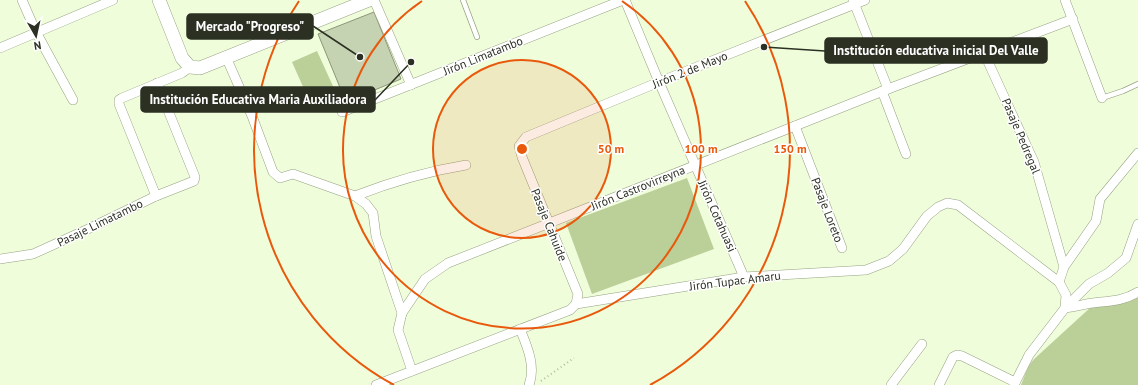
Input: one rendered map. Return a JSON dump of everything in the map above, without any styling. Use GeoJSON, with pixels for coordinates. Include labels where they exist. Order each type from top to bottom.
{"type":"FeatureCollection","features":[{"type":"Feature","properties":{"kind":"street"},"geometry":{"type":"LineString","coordinates":[[22,0],[36,32],[73,100]]}},
{"type":"Feature","properties":{"kind":"street"},"geometry":{"type":"LineString","coordinates":[[0,48],[113,0]]}},
{"type":"Feature","properties":{"kind":"street"},"geometry":{"type":"LineString","coordinates":[[159,0],[182,58],[190,67]]}},
{"type":"Feature","properties":{"kind":"street"},"geometry":{"type":"LineString","coordinates":[[156,196],[119,104],[119,100],[182,73],[190,67],[200,68],[369,0]]}},
{"type":"Feature","properties":{"kind":"street"},"geometry":{"type":"LineString","coordinates":[[374,0],[411,85]]}},
{"type":"Feature","properties":{"kind":"street","name":"Jirón Limatambo"},"geometry":{"type":"LineString","coordinates":[[342,112],[624,0]]}},
{"type":"Feature","properties":{"kind":"street","name":"Jirón Cotahuasi"},"geometry":{"type":"LineString","coordinates":[[624,0],[744,277]]}},
{"type":"Feature","properties":{"kind":"street","name":"Jirón 2 de Mayo"},"geometry":{"type":"LineString","coordinates":[[519,146],[526,138],[854,2],[865,0]]}},
{"type":"Feature","properties":{"kind":"street"},"geometry":{"type":"LineString","coordinates":[[1065,0],[1102,98]]}},
{"type":"Feature","properties":{"kind":"street"},"geometry":{"type":"LineString","coordinates":[[854,2],[906,154]]}},
{"type":"Feature","properties":{"kind":"street","name":"Jirón Castrovirreyna"},"geometry":{"type":"LineString","coordinates":[[402,313],[425,279],[448,262],[885,90],[1073,19]]}},
{"type":"Feature","properties":{"kind":"street","name":"Pasaje Pedregal"},"geometry":{"type":"LineString","coordinates":[[984,53],[1034,162],[1064,267]]}},
{"type":"Feature","properties":{"kind":"street"},"geometry":{"type":"LineString","coordinates":[[226,57],[252,116],[273,172],[280,178],[293,174],[355,196],[366,204],[373,213],[376,236],[402,313],[398,330],[412,371]]}},
{"type":"Feature","properties":{"kind":"street","name":"Pasaje Limatambo"},"geometry":{"type":"LineString","coordinates":[[0,259],[33,254],[156,196],[194,181],[195,177],[157,83]]}},
{"type":"Feature","properties":{"kind":"street","name":"Pasaje Loreto"},"geometry":{"type":"LineString","coordinates":[[795,126],[842,248]]}},
{"type":"Feature","properties":{"kind":"street","name":"Pasaje Cahuide"},"geometry":{"type":"LineString","coordinates":[[519,146],[548,223],[578,294],[576,304]]}},
{"type":"Feature","properties":{"kind":"street"},"geometry":{"type":"LineString","coordinates":[[1065,308],[1066,295],[1059,282],[1064,267],[1096,221],[1100,199],[1138,153]]}},
{"type":"Feature","properties":{"kind":"street"},"geometry":{"type":"LineString","coordinates":[[355,196],[392,183],[444,169],[466,165]]}},
{"type":"Feature","properties":{"kind":"street","name":"Jirón Tupac Amaru"},"geometry":{"type":"LineString","coordinates":[[376,385],[570,310],[576,304],[744,277],[866,270],[889,261],[903,249],[927,216],[938,207],[947,204],[958,205],[1059,282]]}},
{"type":"Feature","properties":{"kind":"street"},"geometry":{"type":"LineString","coordinates":[[939,385],[953,358],[957,355],[962,356],[1015,383],[1029,355],[1065,308],[1089,284],[1108,273],[1126,258],[1138,224]]}},
{"type":"Feature","properties":{"kind":"street"},"geometry":{"type":"LineString","coordinates":[[1065,308],[1118,301],[1138,292]]}},
{"type":"Feature","properties":{"kind":"street"},"geometry":{"type":"LineString","coordinates":[[520,329],[530,355],[529,385]]}},
{"type":"Feature","properties":{"kind":"street"},"geometry":{"type":"LineString","coordinates":[[891,385],[922,344]]}},
{"type":"Feature","properties":{"kind":"lane"},"geometry":{"type":"LineString","coordinates":[[463,0],[477,37]]}},
{"type":"Feature","properties":{"kind":"lane"},"geometry":{"type":"LineString","coordinates":[[1102,98],[1138,84]]}},
{"type":"Feature","properties":{"kind":"path"},"geometry":{"type":"LineString","coordinates":[[540,381],[574,358]]}},
{"type":"Feature","properties":{"kind":"green space"},"geometry":{"type":"Polygon","coordinates":[[[317,51],[337,95],[312,107],[292,62],[317,51]]]}},
{"type":"Feature","properties":{"kind":"green space"},"geometry":{"type":"Polygon","coordinates":[[[687,178],[714,249],[592,294],[566,223],[687,178]]]}},
{"type":"Feature","properties":{"kind":"green space"},"geometry":{"type":"Polygon","coordinates":[[[1138,296],[1138,385],[1021,385],[1028,367],[1033,360],[1091,307],[1138,296]]]}},
{"type":"Feature","properties":{"kind":"building"},"geometry":{"type":"Polygon","coordinates":[[[374,12],[401,79],[346,102],[318,34],[374,12]]]}},
{"type":"Feature","properties":{"kind":"place","name":"Institución educativa inicial Del Valle"},"geometry":{"type":"Point","coordinates":[764,47]}},
{"type":"Feature","properties":{"kind":"place","name":"Mercado \"Progreso\""},"geometry":{"type":"Point","coordinates":[360,57]}},
{"type":"Feature","properties":{"kind":"place","name":"Institución Educativa Maria Auxiliadora"},"geometry":{"type":"Point","coordinates":[411,62]}}]}
